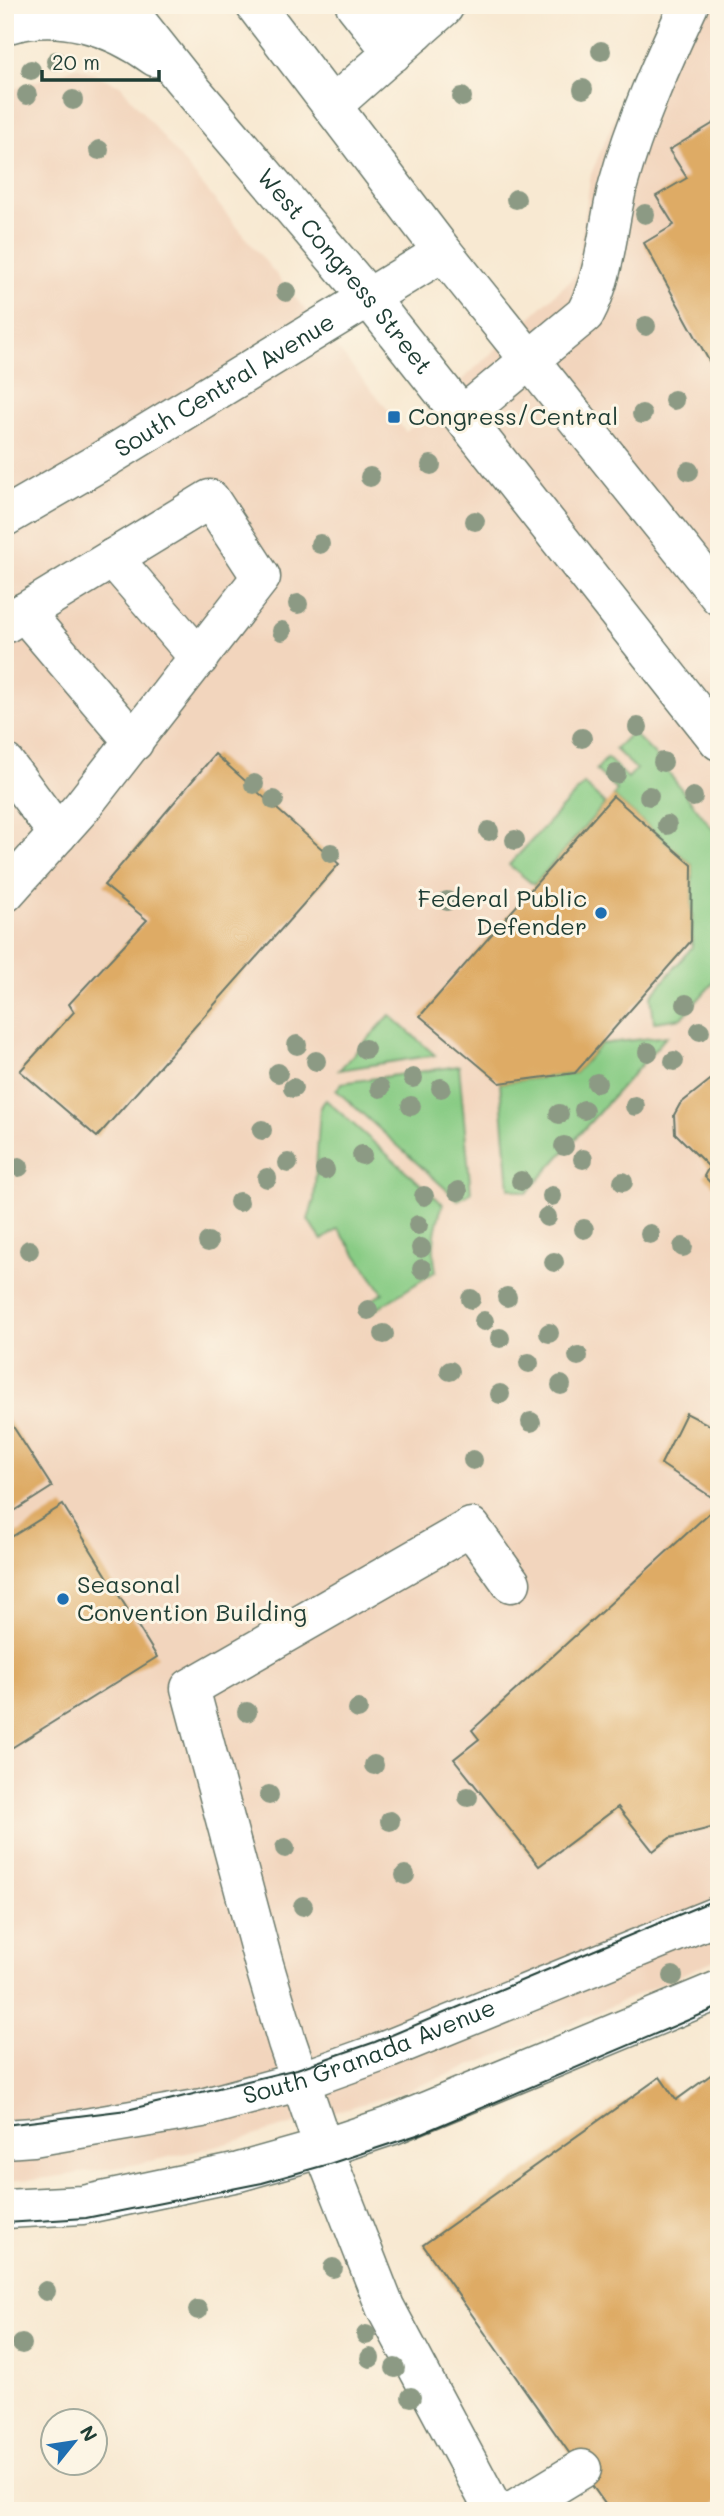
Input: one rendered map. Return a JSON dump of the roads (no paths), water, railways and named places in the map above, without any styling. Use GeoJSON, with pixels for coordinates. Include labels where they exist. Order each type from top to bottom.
{"type":"FeatureCollection","features":[{"type":"Feature","properties":{"kind":"street","name":"West Congress Street"},"geometry":{"type":"LineString","coordinates":[[124,5],[369,298],[719,741]]}},
{"type":"Feature","properties":{"kind":"street"},"geometry":{"type":"LineString","coordinates":[[255,5],[443,251],[719,596]]}},
{"type":"Feature","properties":{"kind":"street"},"geometry":{"type":"LineString","coordinates":[[270,5],[293,54]]}},
{"type":"Feature","properties":{"kind":"street"},"geometry":{"type":"LineString","coordinates":[[355,5],[401,30]]}},
{"type":"Feature","properties":{"kind":"street"},"geometry":{"type":"LineString","coordinates":[[332,106],[401,30],[444,7],[442,5]]}},
{"type":"Feature","properties":{"kind":"street"},"geometry":{"type":"LineString","coordinates":[[463,415],[585,314],[596,295],[618,184],[651,91],[689,5]]}},
{"type":"Feature","properties":{"kind":"street"},"geometry":{"type":"LineString","coordinates":[[5,25],[30,19],[52,18],[71,19],[94,25],[139,45],[183,78]]}},
{"type":"Feature","properties":{"kind":"street","name":"South Central Avenue"},"geometry":{"type":"LineString","coordinates":[[5,517],[443,251]]}},
{"type":"Feature","properties":{"kind":"street"},"geometry":{"type":"LineString","coordinates":[[5,893],[134,742],[261,577],[210,499],[15,618],[134,742]]}},
{"type":"Feature","properties":{"kind":"street"},"geometry":{"type":"LineString","coordinates":[[113,558],[200,658]]}},
{"type":"Feature","properties":{"kind":"street"},"geometry":{"type":"LineString","coordinates":[[5,763],[58,834]]}},
{"type":"Feature","properties":{"kind":"street"},"geometry":{"type":"LineString","coordinates":[[494,2511],[385,2307],[324,2148],[287,2042],[263,1961],[190,1688],[471,1527],[511,1583]]}},
{"type":"Feature","properties":{"kind":"street","name":"South Granada Avenue"},"geometry":{"type":"LineString","coordinates":[[5,2139],[33,2137],[202,2108],[302,2081],[379,2053],[719,1915]]}},
{"type":"Feature","properties":{"kind":"street"},"geometry":{"type":"LineString","coordinates":[[5,2209],[83,2205],[239,2172],[324,2148],[393,2125],[719,1990]]}},
{"type":"Feature","properties":{"kind":"street"},"geometry":{"type":"LineString","coordinates":[[513,2511],[582,2469]]}},
{"type":"Feature","properties":{"kind":"tram line"},"geometry":{"type":"LineString","coordinates":[[5,2125],[127,2110],[297,2069],[375,2042],[719,1898]]}},
{"type":"Feature","properties":{"kind":"tram line"},"geometry":{"type":"LineString","coordinates":[[5,2223],[86,2218],[262,2183],[329,2164],[420,2134],[719,2007]]}},
{"type":"Feature","properties":{"kind":"place","name":"Congress/Central"},"geometry":{"type":"Point","coordinates":[394,417]}},
{"type":"Feature","properties":{"kind":"place","name":"Federal Public Defender"},"geometry":{"type":"Point","coordinates":[601,913]}},
{"type":"Feature","properties":{"kind":"place","name":"Seasonal Convention Building"},"geometry":{"type":"Point","coordinates":[63,1599]}}]}
